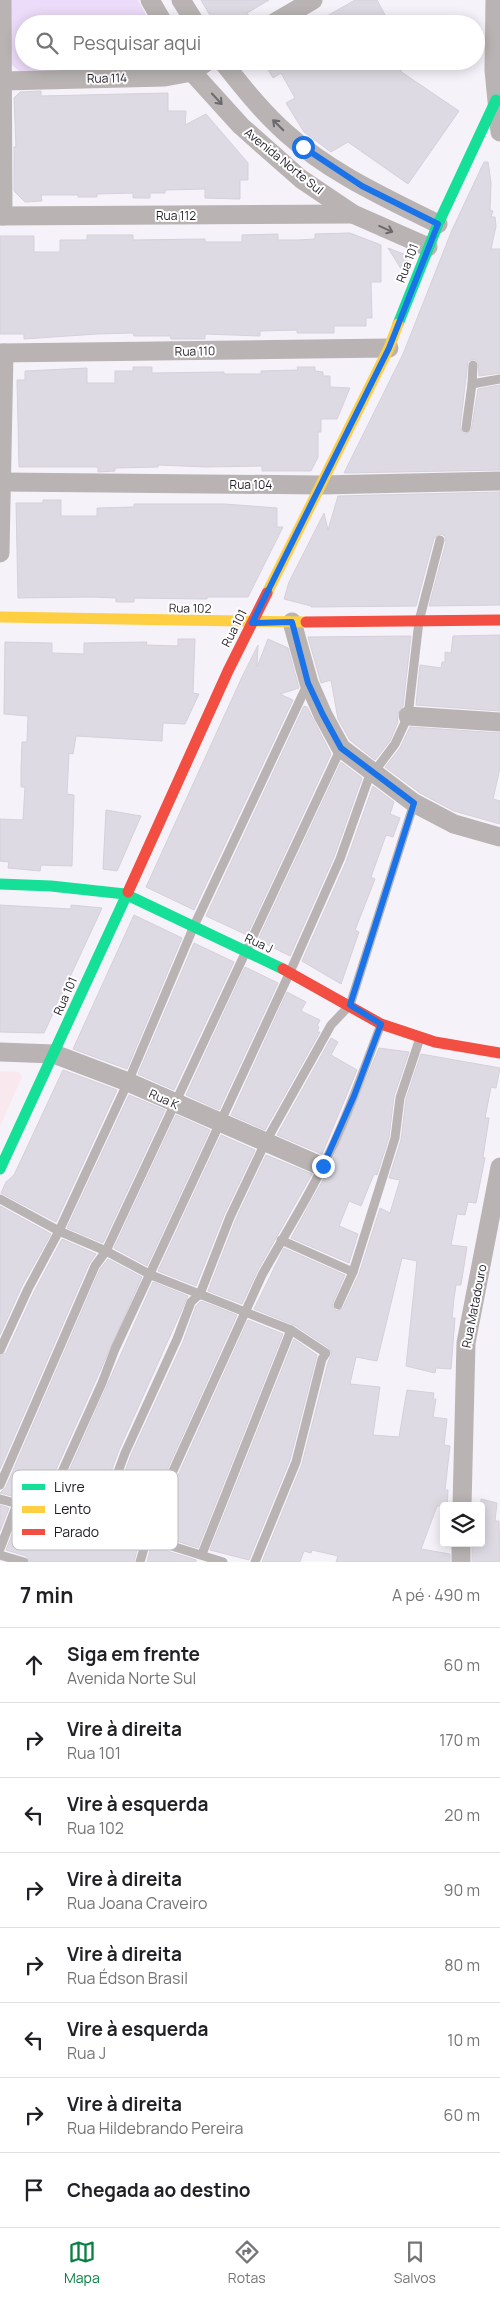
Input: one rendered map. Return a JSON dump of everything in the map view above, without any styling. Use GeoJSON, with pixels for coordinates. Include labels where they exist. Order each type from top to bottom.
{"type":"FeatureCollection","features":[{"type":"Feature","properties":{"kind":"street"},"geometry":{"type":"LineString","coordinates":[[2,0],[2,216]]}},
{"type":"Feature","properties":{"kind":"street"},"geometry":{"type":"LineString","coordinates":[[150,0],[159,15]]}},
{"type":"Feature","properties":{"kind":"street"},"geometry":{"type":"LineString","coordinates":[[181,0],[190,15]]}},
{"type":"Feature","properties":{"kind":"street"},"geometry":{"type":"LineString","coordinates":[[288,15],[314,0]]}},
{"type":"Feature","properties":{"kind":"street"},"geometry":{"type":"LineString","coordinates":[[495,0],[496,100],[500,132]]}},
{"type":"Feature","properties":{"kind":"street","name":"Rua 114"},"geometry":{"type":"LineString","coordinates":[[3,81],[165,77],[182,70]]}},
{"type":"Feature","properties":{"kind":"street","name":"Avenida Norte Sul"},"geometry":{"type":"LineString","coordinates":[[199,70],[241,126],[301,179],[353,214],[428,248]]}},
{"type":"Feature","properties":{"kind":"street","name":"Avenida Norte Sul"},"geometry":{"type":"LineString","coordinates":[[229,70],[260,107],[303,147],[362,186],[438,224]]}},
{"type":"Feature","properties":{"kind":"street","name":"Rua 101"},"geometry":{"type":"LineString","coordinates":[[0,1169],[228,671],[389,348],[438,224],[496,100]]}},
{"type":"Feature","properties":{"kind":"street","name":"Rua 112"},"geometry":{"type":"LineString","coordinates":[[2,216],[353,214]]}},
{"type":"Feature","properties":{"kind":"street","name":"Rua 110"},"geometry":{"type":"LineString","coordinates":[[2,353],[389,348]]}},
{"type":"Feature","properties":{"kind":"street"},"geometry":{"type":"LineString","coordinates":[[0,552],[3,482],[2,353]]}},
{"type":"Feature","properties":{"kind":"street","name":"Rua 104"},"geometry":{"type":"LineString","coordinates":[[3,482],[321,485],[500,481]]}},
{"type":"Feature","properties":{"kind":"street","name":"Rua 102"},"geometry":{"type":"LineString","coordinates":[[0,617],[252,623],[500,620]]}},
{"type":"Feature","properties":{"kind":"street"},"geometry":{"type":"LineString","coordinates":[[292,622],[308,683],[341,748],[414,803],[454,824],[500,837]]}},
{"type":"Feature","properties":{"kind":"street"},"geometry":{"type":"LineString","coordinates":[[408,716],[500,722]]}},
{"type":"Feature","properties":{"kind":"street","name":"Rua J"},"geometry":{"type":"LineString","coordinates":[[0,884],[51,886],[125,894],[290,972],[381,1024],[435,1042],[500,1053]]}},
{"type":"Feature","properties":{"kind":"street","name":"Rua K"},"geometry":{"type":"LineString","coordinates":[[0,1052],[54,1054],[128,1082],[265,1143],[323,1166]]}},
{"type":"Feature","properties":{"kind":"street","name":"Rua Matadouro"},"geometry":{"type":"LineString","coordinates":[[462,1502],[466,1343],[500,1167]]}},
{"type":"Feature","properties":{"kind":"street"},"geometry":{"type":"LineString","coordinates":[[461,1562],[462,1547]]}},
{"type":"Feature","properties":{"kind":"lane"},"geometry":{"type":"LineString","coordinates":[[466,428],[473,365]]}},
{"type":"Feature","properties":{"kind":"lane"},"geometry":{"type":"LineString","coordinates":[[472,384],[500,379]]}},
{"type":"Feature","properties":{"kind":"lane"},"geometry":{"type":"LineString","coordinates":[[63,1470],[102,1383],[115,1349],[221,1123],[340,859],[368,780],[394,744],[408,716],[419,621],[440,540]]}},
{"type":"Feature","properties":{"kind":"lane"},"geometry":{"type":"LineString","coordinates":[[0,1350],[28,1289],[59,1231],[128,1082],[194,926],[308,683]]}},
{"type":"Feature","properties":{"kind":"lane"},"geometry":{"type":"LineString","coordinates":[[0,1485],[95,1266],[106,1251],[341,748]]}},
{"type":"Feature","properties":{"kind":"lane"},"geometry":{"type":"LineString","coordinates":[[119,1470],[177,1339],[191,1302],[200,1294],[230,1217],[265,1143],[331,1025],[350,1005],[414,803]]}},
{"type":"Feature","properties":{"kind":"lane"},"geometry":{"type":"LineString","coordinates":[[175,1470],[245,1311],[281,1240],[299,1214],[323,1166],[354,1096],[381,1024]]}},
{"type":"Feature","properties":{"kind":"lane"},"geometry":{"type":"LineString","coordinates":[[338,1305],[353,1272],[395,1138],[400,1098],[420,1038]]}},
{"type":"Feature","properties":{"kind":"lane"},"geometry":{"type":"LineString","coordinates":[[0,1199],[59,1231],[106,1251],[151,1275],[291,1330],[326,1353],[322,1359],[296,1462],[256,1562]]}},
{"type":"Feature","properties":{"kind":"lane"},"geometry":{"type":"LineString","coordinates":[[281,1240],[353,1272]]}},
{"type":"Feature","properties":{"kind":"lane"},"geometry":{"type":"LineString","coordinates":[[202,1554],[291,1330]]}},
{"type":"Feature","properties":{"kind":"lane"},"geometry":{"type":"LineString","coordinates":[[0,1499],[12,1503]]}},
{"type":"Feature","properties":{"kind":"lane"},"geometry":{"type":"LineString","coordinates":[[0,1549],[12,1517]]}},
{"type":"Feature","properties":{"kind":"lane"},"geometry":{"type":"LineString","coordinates":[[178,1547],[202,1554],[213,1561],[224,1562]]}},
{"type":"Feature","properties":{"kind":"lane"},"geometry":{"type":"LineString","coordinates":[[0,1555],[24,1562]]}},
{"type":"Feature","properties":{"kind":"shaded area"},"geometry":{"type":"Polygon","coordinates":[[[9,0],[138,0],[146,15],[15,15],[15,68],[11,64],[9,0]]]}},
{"type":"Feature","properties":{"kind":"shaded area"},"geometry":{"type":"Polygon","coordinates":[[[18,70],[157,70],[19,71],[18,70]]]}},
{"type":"Feature","properties":{"kind":"shaded area"},"geometry":{"type":"Polygon","coordinates":[[[0,1071],[19,1072],[22,1077],[0,1126],[0,1071]]]}},
{"type":"Feature","properties":{"kind":"building"},"geometry":{"type":"Polygon","coordinates":[[[201,0],[269,0],[247,13],[248,15],[210,15],[201,0]]]}},
{"type":"Feature","properties":{"kind":"building"},"geometry":{"type":"Polygon","coordinates":[[[355,0],[377,0],[385,15],[329,15],[355,0]]]}},
{"type":"Feature","properties":{"kind":"building"},"geometry":{"type":"Polygon","coordinates":[[[268,70],[402,70],[400,71],[459,111],[408,184],[348,142],[331,152],[304,132],[286,103],[295,98],[281,73],[273,78],[268,70]]]}},
{"type":"Feature","properties":{"kind":"building"},"geometry":{"type":"Polygon","coordinates":[[[41,91],[41,96],[168,93],[168,111],[186,111],[185,125],[206,114],[248,163],[248,180],[240,180],[240,199],[205,198],[205,189],[165,190],[165,193],[150,193],[150,198],[133,198],[133,193],[97,194],[97,197],[41,195],[42,201],[25,202],[14,191],[14,147],[16,147],[14,98],[20,92],[41,91]]]}},
{"type":"Feature","properties":{"kind":"building"},"geometry":{"type":"Polygon","coordinates":[[[484,162],[488,162],[491,183],[490,210],[493,211],[491,217],[495,217],[496,226],[491,249],[500,249],[500,373],[479,376],[478,362],[474,359],[468,361],[460,428],[465,434],[471,431],[478,389],[500,385],[500,470],[344,473],[403,354],[452,230],[484,162]]]}},
{"type":"Feature","properties":{"kind":"building"},"geometry":{"type":"Polygon","coordinates":[[[350,233],[381,245],[381,282],[371,282],[372,318],[366,318],[366,326],[334,326],[334,333],[297,333],[297,330],[260,331],[260,336],[205,334],[205,339],[171,339],[170,336],[134,336],[133,333],[24,339],[24,334],[0,334],[0,236],[34,236],[34,252],[60,252],[60,240],[87,240],[87,235],[133,235],[133,240],[205,239],[205,242],[242,242],[242,235],[278,234],[278,240],[297,240],[315,239],[315,234],[350,233]]]}},
{"type":"Feature","properties":{"kind":"building"},"geometry":{"type":"Polygon","coordinates":[[[388,248],[409,256],[403,272],[388,248]]]}},
{"type":"Feature","properties":{"kind":"building"},"geometry":{"type":"Polygon","coordinates":[[[133,367],[152,367],[152,373],[224,372],[224,374],[261,374],[261,371],[298,370],[297,367],[315,367],[315,371],[323,372],[323,376],[330,376],[330,387],[350,388],[337,419],[321,419],[321,432],[318,432],[318,457],[311,471],[262,471],[262,466],[207,467],[158,465],[158,467],[115,468],[115,471],[98,472],[98,467],[19,467],[17,380],[25,380],[25,371],[87,368],[87,383],[115,383],[115,371],[133,371],[133,367]]]}},
{"type":"Feature","properties":{"kind":"building"},"geometry":{"type":"Polygon","coordinates":[[[500,492],[500,605],[429,606],[446,542],[445,536],[441,534],[434,538],[416,606],[311,607],[284,599],[289,582],[324,513],[328,530],[338,496],[500,492]]]}},
{"type":"Feature","properties":{"kind":"building"},"geometry":{"type":"Polygon","coordinates":[[[43,500],[61,500],[61,516],[97,516],[97,508],[134,507],[134,504],[225,504],[277,508],[277,527],[283,527],[248,597],[207,597],[207,599],[134,598],[134,602],[116,602],[116,598],[93,597],[18,598],[16,503],[43,503],[43,500]]]}},
{"type":"Feature","properties":{"kind":"building"},"geometry":{"type":"Polygon","coordinates":[[[500,635],[500,711],[416,705],[420,665],[441,668],[442,662],[445,662],[445,652],[451,653],[453,636],[500,635]]]}},
{"type":"Feature","properties":{"kind":"building"},"geometry":{"type":"Polygon","coordinates":[[[411,636],[403,706],[397,715],[398,722],[390,741],[375,760],[350,740],[338,719],[331,680],[321,683],[308,637],[411,636]]]}},
{"type":"Feature","properties":{"kind":"building"},"geometry":{"type":"Polygon","coordinates":[[[178,639],[195,639],[193,693],[199,694],[185,724],[163,723],[162,741],[76,736],[73,754],[69,753],[67,794],[74,795],[72,866],[41,865],[40,871],[8,868],[9,862],[0,861],[0,819],[23,820],[25,787],[21,787],[22,742],[27,742],[28,716],[4,714],[5,642],[52,643],[52,653],[84,654],[84,643],[147,642],[146,645],[178,646],[178,639]]]}},
{"type":"Feature","properties":{"kind":"building"},"geometry":{"type":"Polygon","coordinates":[[[268,639],[288,648],[299,688],[280,694],[293,700],[194,910],[146,887],[242,677],[258,645],[257,667],[268,639]]]}},
{"type":"Feature","properties":{"kind":"building"},"geometry":{"type":"Polygon","coordinates":[[[304,706],[307,707],[331,754],[247,935],[206,916],[304,706]]]}},
{"type":"Feature","properties":{"kind":"building"},"geometry":{"type":"Polygon","coordinates":[[[410,727],[500,733],[500,768],[493,799],[500,801],[500,824],[454,811],[420,793],[385,767],[400,748],[410,727]]]}},
{"type":"Feature","properties":{"kind":"building"},"geometry":{"type":"Polygon","coordinates":[[[341,762],[362,778],[334,857],[290,956],[258,940],[341,762]]]}},
{"type":"Feature","properties":{"kind":"building"},"geometry":{"type":"Polygon","coordinates":[[[373,786],[394,802],[390,814],[400,818],[393,837],[386,835],[371,877],[375,879],[355,930],[359,932],[341,984],[302,961],[346,862],[373,786]]]}},
{"type":"Feature","properties":{"kind":"building"},"geometry":{"type":"Polygon","coordinates":[[[106,810],[141,816],[117,871],[103,869],[106,810]]]}},
{"type":"Feature","properties":{"kind":"building"},"geometry":{"type":"Polygon","coordinates":[[[0,905],[71,909],[71,905],[102,908],[44,1033],[0,1032],[0,905]]]}},
{"type":"Feature","properties":{"kind":"building"},"geometry":{"type":"Polygon","coordinates":[[[134,915],[182,938],[127,1069],[73,1049],[134,915]]]}},
{"type":"Feature","properties":{"kind":"building"},"geometry":{"type":"Polygon","coordinates":[[[194,943],[234,962],[174,1090],[138,1074],[194,943]]]}},
{"type":"Feature","properties":{"kind":"building"},"geometry":{"type":"Polygon","coordinates":[[[245,967],[278,983],[219,1110],[186,1095],[245,967]]]}},
{"type":"Feature","properties":{"kind":"building"},"geometry":{"type":"Polygon","coordinates":[[[287,992],[306,1002],[301,1011],[320,1020],[317,1032],[320,1032],[265,1130],[231,1115],[287,992]]]}},
{"type":"Feature","properties":{"kind":"building"},"geometry":{"type":"Polygon","coordinates":[[[331,1038],[338,1042],[331,1055],[357,1070],[322,1154],[277,1135],[331,1038]]]}},
{"type":"Feature","properties":{"kind":"building"},"geometry":{"type":"Polygon","coordinates":[[[379,1048],[409,1052],[394,1096],[389,1137],[377,1175],[374,1174],[361,1206],[349,1201],[339,1226],[358,1234],[349,1263],[291,1238],[324,1178],[333,1172],[332,1161],[379,1048]]]}},
{"type":"Feature","properties":{"kind":"building"},"geometry":{"type":"Polygon","coordinates":[[[421,1054],[500,1068],[496,1088],[491,1087],[485,1118],[489,1118],[483,1157],[485,1158],[476,1203],[468,1202],[465,1215],[457,1214],[451,1245],[467,1247],[461,1285],[456,1285],[454,1298],[452,1318],[455,1318],[451,1369],[436,1368],[435,1373],[406,1366],[417,1261],[402,1258],[377,1361],[356,1357],[350,1384],[380,1387],[373,1435],[399,1437],[407,1390],[434,1393],[433,1399],[436,1399],[433,1417],[447,1419],[444,1445],[450,1446],[445,1490],[448,1490],[447,1502],[440,1502],[440,1506],[437,1506],[421,1549],[450,1554],[450,1562],[336,1562],[338,1556],[312,1550],[311,1553],[304,1551],[300,1562],[262,1562],[302,1464],[328,1362],[332,1353],[329,1348],[294,1325],[254,1309],[284,1248],[345,1275],[332,1305],[336,1311],[343,1308],[359,1274],[380,1208],[390,1213],[400,1180],[389,1178],[401,1140],[406,1099],[421,1054]]]}},
{"type":"Feature","properties":{"kind":"building"},"geometry":{"type":"Polygon","coordinates":[[[63,1070],[117,1090],[56,1222],[1,1193],[6,1182],[14,1175],[63,1070]]]}},
{"type":"Feature","properties":{"kind":"building"},"geometry":{"type":"Polygon","coordinates":[[[129,1095],[165,1110],[103,1243],[67,1228],[129,1095]]]}},
{"type":"Feature","properties":{"kind":"building"},"geometry":{"type":"Polygon","coordinates":[[[176,1115],[210,1130],[147,1266],[114,1248],[176,1115]]]}},
{"type":"Feature","properties":{"kind":"building"},"geometry":{"type":"Polygon","coordinates":[[[221,1135],[255,1150],[224,1215],[196,1286],[158,1271],[221,1135]]]}},
{"type":"Feature","properties":{"kind":"building"},"geometry":{"type":"Polygon","coordinates":[[[266,1155],[312,1174],[257,1272],[242,1304],[208,1291],[236,1219],[266,1155]]]}},
{"type":"Feature","properties":{"kind":"building"},"geometry":{"type":"Polygon","coordinates":[[[0,1206],[51,1234],[22,1286],[0,1335],[0,1206]]]}},
{"type":"Feature","properties":{"kind":"building"},"geometry":{"type":"Polygon","coordinates":[[[62,1239],[96,1254],[89,1264],[0,1469],[0,1356],[6,1353],[34,1292],[62,1239]]]}},
{"type":"Feature","properties":{"kind":"building"},"geometry":{"type":"Polygon","coordinates":[[[108,1259],[142,1277],[56,1470],[13,1470],[100,1269],[108,1259]]]}},
{"type":"Feature","properties":{"kind":"building"},"geometry":{"type":"Polygon","coordinates":[[[153,1282],[188,1296],[112,1470],[69,1470],[153,1282]]]}},
{"type":"Feature","properties":{"kind":"building"},"geometry":{"type":"Polygon","coordinates":[[[201,1301],[237,1315],[167,1470],[126,1470],[183,1342],[196,1306],[201,1301]]]}},
{"type":"Feature","properties":{"kind":"building"},"geometry":{"type":"Polygon","coordinates":[[[248,1320],[283,1334],[198,1548],[178,1541],[178,1475],[248,1320]]]}},
{"type":"Feature","properties":{"kind":"building"},"geometry":{"type":"Polygon","coordinates":[[[294,1339],[317,1355],[290,1460],[249,1560],[210,1550],[294,1339]]]}},
{"type":"Feature","properties":{"kind":"building"},"geometry":{"type":"Polygon","coordinates":[[[12,1473],[12,1496],[0,1493],[6,1487],[12,1473]]]}},
{"type":"Feature","properties":{"kind":"building"},"geometry":{"type":"Polygon","coordinates":[[[481,1499],[497,1503],[495,1521],[499,1521],[500,1562],[472,1562],[472,1547],[485,1547],[485,1502],[481,1502],[481,1499]]]}},
{"type":"Feature","properties":{"kind":"building"},"geometry":{"type":"Polygon","coordinates":[[[0,1505],[9,1508],[0,1531],[0,1505]]]}},
{"type":"Feature","properties":{"kind":"building"},"geometry":{"type":"Polygon","coordinates":[[[12,1534],[12,1550],[137,1550],[134,1562],[30,1562],[26,1556],[6,1550],[12,1534]]]}},
{"type":"Feature","properties":{"kind":"building"},"geometry":{"type":"Polygon","coordinates":[[[150,1550],[164,1550],[196,1560],[196,1562],[147,1562],[150,1550]]]}},
{"type":"Feature","properties":{"kind":"traffic: fast"},"geometry":{"type":"LineString","coordinates":[[398,324],[438,224],[496,100]]}},
{"type":"Feature","properties":{"kind":"traffic: fast"},"geometry":{"type":"LineString","coordinates":[[0,884],[51,886],[125,894],[283,969]]}},
{"type":"Feature","properties":{"kind":"traffic: fast"},"geometry":{"type":"LineString","coordinates":[[0,1169],[128,892]]}},
{"type":"Feature","properties":{"kind":"traffic: slow"},"geometry":{"type":"LineString","coordinates":[[267,593],[389,348],[398,324]]}},
{"type":"Feature","properties":{"kind":"traffic: slow"},"geometry":{"type":"LineString","coordinates":[[0,617],[306,622]]}},
{"type":"Feature","properties":{"kind":"traffic: jam"},"geometry":{"type":"LineString","coordinates":[[128,892],[228,671],[267,593]]}},
{"type":"Feature","properties":{"kind":"traffic: jam"},"geometry":{"type":"LineString","coordinates":[[306,622],[500,620]]}},
{"type":"Feature","properties":{"kind":"traffic: jam"},"geometry":{"type":"LineString","coordinates":[[283,969],[381,1024],[435,1042],[500,1053]]}},
{"type":"Feature","properties":{"kind":"route"},"geometry":{"type":"LineString","coordinates":[[303,147],[362,186],[438,224],[389,348],[252,623],[292,622],[308,683],[341,748],[414,803],[350,1005],[381,1024],[354,1096],[323,1166]]}}]}
